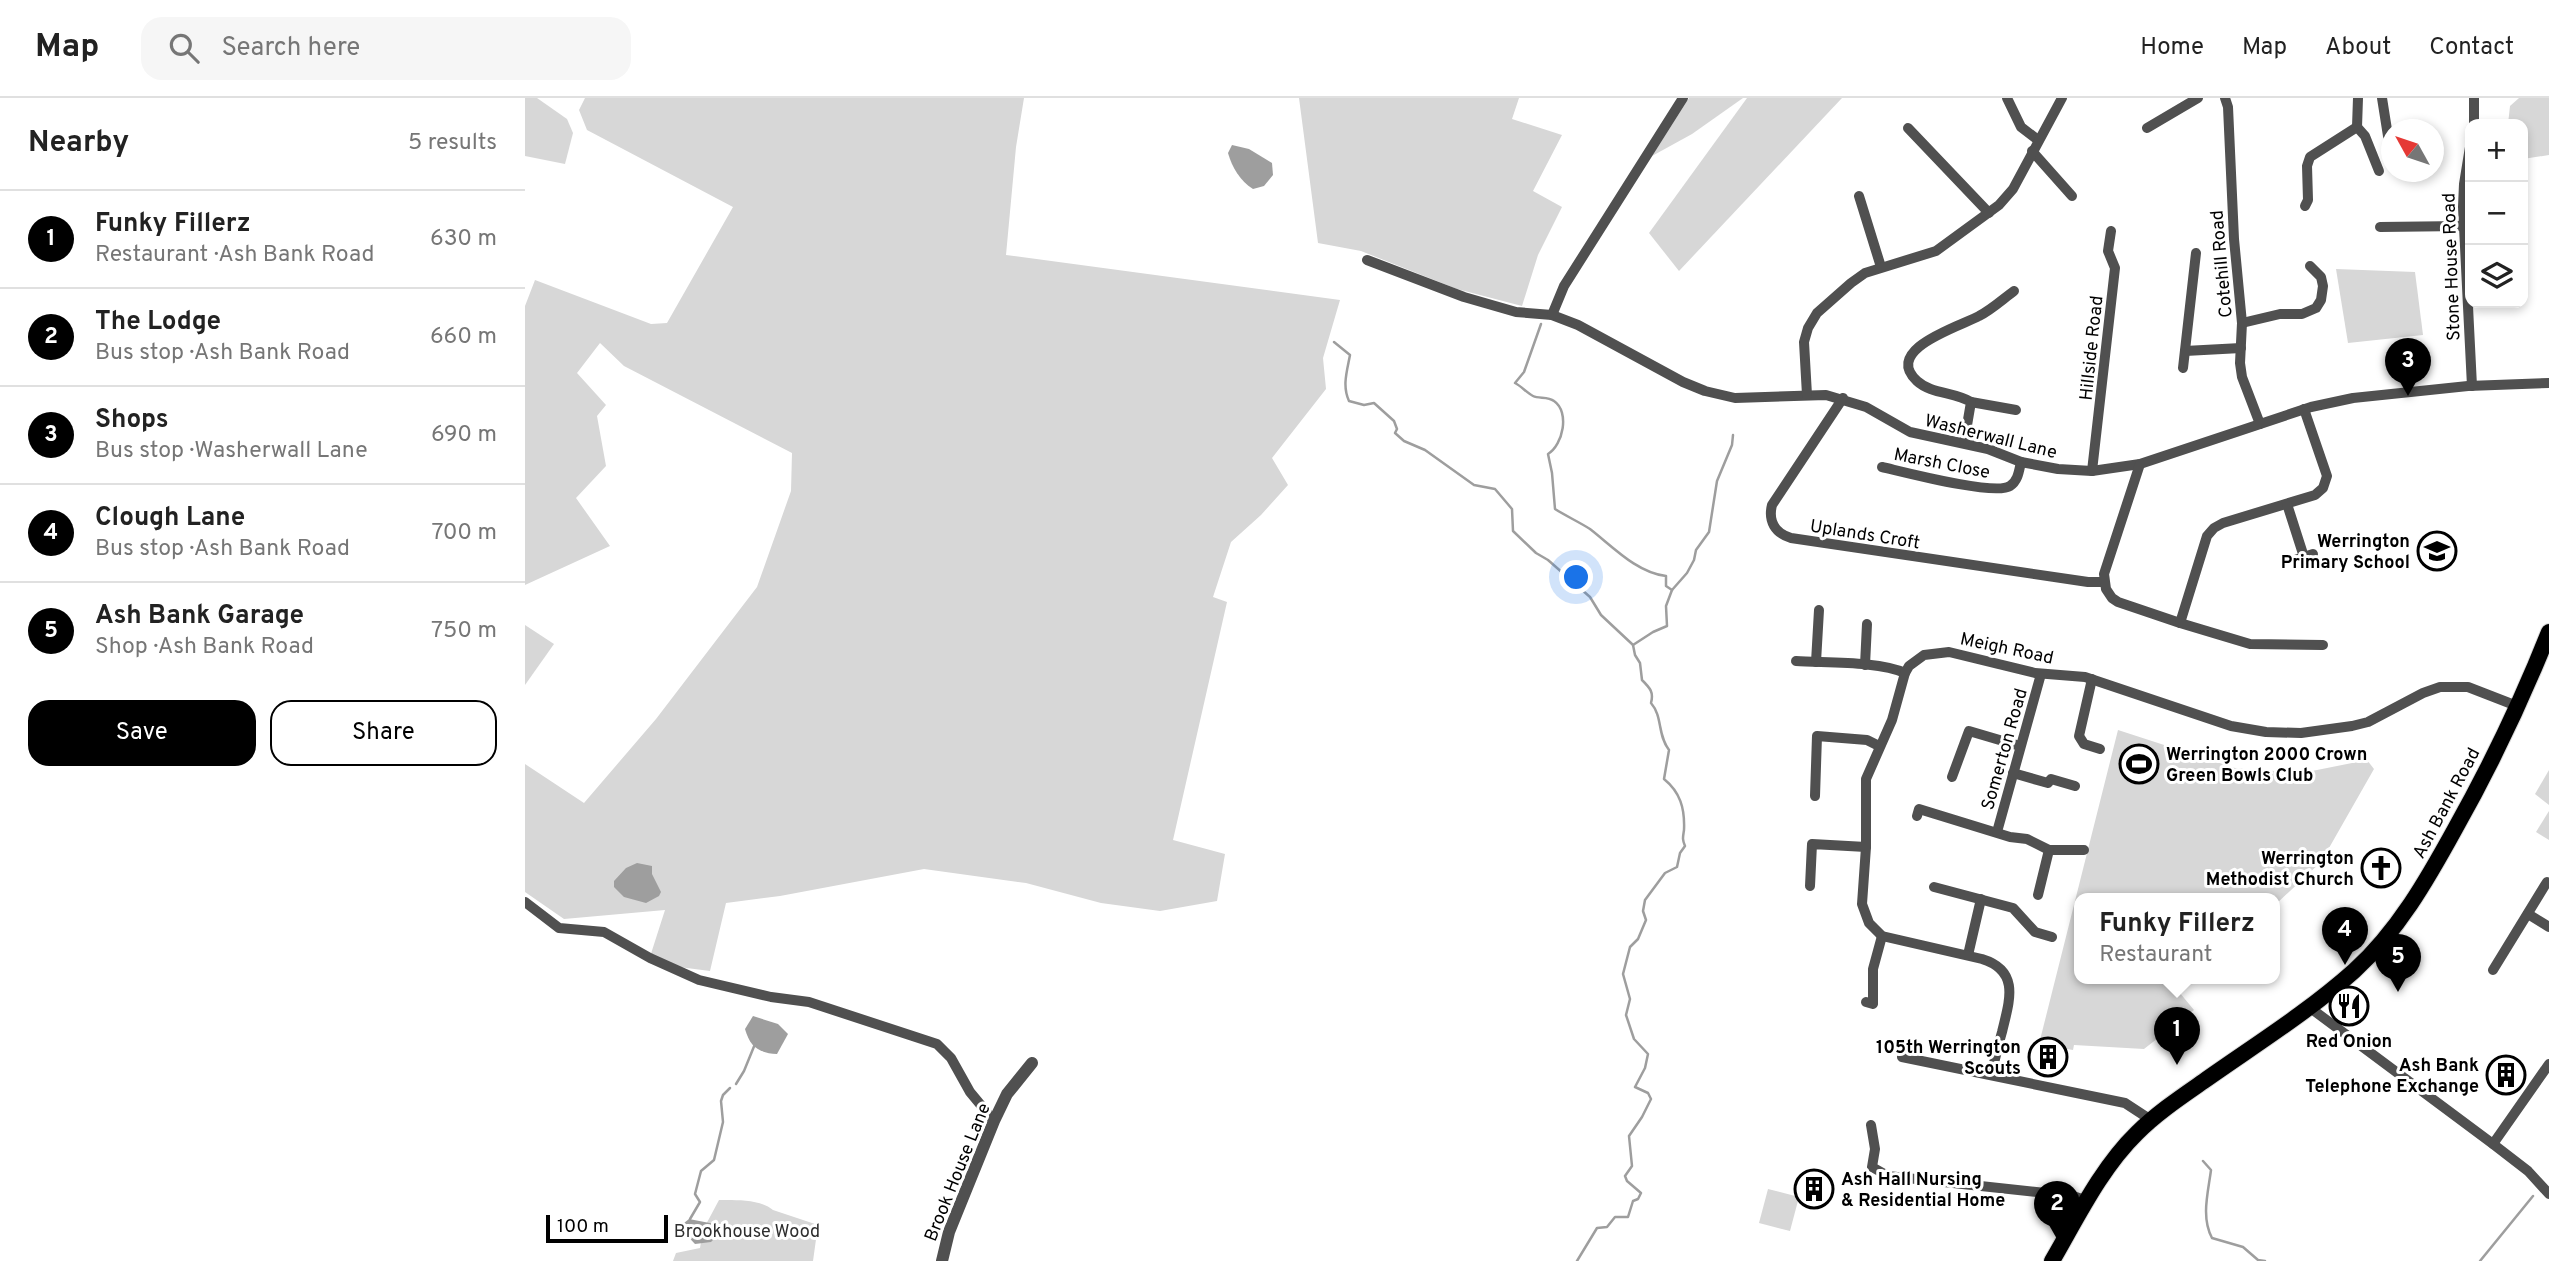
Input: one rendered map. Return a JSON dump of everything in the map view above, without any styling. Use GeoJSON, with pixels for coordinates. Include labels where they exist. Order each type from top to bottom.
{"type":"FeatureCollection","features":[{"type":"Feature","properties":{"kind":"highway","name":"Ash Bank Road"},"geometry":{"type":"LineString","coordinates":[[2052,1261],[2123,1147],[2151,1119],[2309,1007],[2355,970],[2382,942],[2411,904],[2473,798],[2518,706],[2549,632]]}},
{"type":"Feature","properties":{"kind":"street"},"geometry":{"type":"LineString","coordinates":[[1552,315],[1564,286],[1683,98]]}},
{"type":"Feature","properties":{"kind":"street"},"geometry":{"type":"LineString","coordinates":[[2007,98],[2021,127],[2038,140]]}},
{"type":"Feature","properties":{"kind":"street"},"geometry":{"type":"LineString","coordinates":[[1807,395],[1803,350],[1805,335],[1812,320],[1823,307],[1851,282],[1881,267],[1936,251],[1989,213],[2013,189],[2062,98]]}},
{"type":"Feature","properties":{"kind":"street","name":"Cotehill Road"},"geometry":{"type":"LineString","coordinates":[[2225,98],[2228,107],[2234,239],[2242,323],[2242,377],[2260,424]]}},
{"type":"Feature","properties":{"kind":"street"},"geometry":{"type":"LineString","coordinates":[[2358,98],[2357,127],[2365,136],[2374,166]]}},
{"type":"Feature","properties":{"kind":"street"},"geometry":{"type":"LineString","coordinates":[[2382,98],[2385,119]]}},
{"type":"Feature","properties":{"kind":"street"},"geometry":{"type":"LineString","coordinates":[[2474,98],[2475,119]]}},
{"type":"Feature","properties":{"kind":"street"},"geometry":{"type":"LineString","coordinates":[[2147,128],[2194,99]]}},
{"type":"Feature","properties":{"kind":"street"},"geometry":{"type":"LineString","coordinates":[[2308,202],[2307,166],[2311,157],[2357,127]]}},
{"type":"Feature","properties":{"kind":"street"},"geometry":{"type":"LineString","coordinates":[[1908,128],[1989,213]]}},
{"type":"Feature","properties":{"kind":"street"},"geometry":{"type":"LineString","coordinates":[[2032,151],[2071,196]]}},
{"type":"Feature","properties":{"kind":"street","name":"Stone House Road"},"geometry":{"type":"LineString","coordinates":[[2465,178],[2463,226],[2472,386]]}},
{"type":"Feature","properties":{"kind":"street"},"geometry":{"type":"LineString","coordinates":[[1859,196],[1881,267]]}},
{"type":"Feature","properties":{"kind":"street"},"geometry":{"type":"LineString","coordinates":[[2380,227],[2463,226]]}},
{"type":"Feature","properties":{"kind":"street","name":"Hillside Road"},"geometry":{"type":"LineString","coordinates":[[2092,471],[2116,268],[2108,251],[2111,231]]}},
{"type":"Feature","properties":{"kind":"street"},"geometry":{"type":"LineString","coordinates":[[2183,368],[2196,254]]}},
{"type":"Feature","properties":{"kind":"street","name":"Washerwall Lane"},"geometry":{"type":"LineString","coordinates":[[1367,260],[1464,297],[1517,312],[1552,315],[1578,325],[1705,391],[1735,398],[1807,395],[1843,398],[1866,407],[1910,432],[1964,443],[2021,462],[2058,469],[2092,471],[2140,464],[2304,409],[2353,398],[2472,386],[2549,383]]}},
{"type":"Feature","properties":{"kind":"street"},"geometry":{"type":"LineString","coordinates":[[2242,323],[2280,314],[2302,314],[2312,310],[2321,300],[2323,290],[2316,268]]}},
{"type":"Feature","properties":{"kind":"street"},"geometry":{"type":"LineString","coordinates":[[2014,291],[1981,315],[1922,342],[1911,355],[1910,370],[1919,382],[1971,402],[2016,410]]}},
{"type":"Feature","properties":{"kind":"street"},"geometry":{"type":"LineString","coordinates":[[2185,351],[2241,348]]}},
{"type":"Feature","properties":{"kind":"street","name":"Uplands Croft"},"geometry":{"type":"LineString","coordinates":[[1843,398],[1772,505],[1771,518],[1780,533],[1791,538],[1911,557],[2104,582]]}},
{"type":"Feature","properties":{"kind":"street"},"geometry":{"type":"LineString","coordinates":[[1964,443],[1971,402]]}},
{"type":"Feature","properties":{"kind":"street"},"geometry":{"type":"LineString","coordinates":[[2180,623],[2210,532],[2223,523],[2318,494],[2327,480],[2304,409]]}},
{"type":"Feature","properties":{"kind":"street","name":"Marsh Close"},"geometry":{"type":"LineString","coordinates":[[1882,467],[1999,489],[2008,487],[2015,481],[2021,462]]}},
{"type":"Feature","properties":{"kind":"street"},"geometry":{"type":"LineString","coordinates":[[2140,464],[2105,570],[2104,582],[2112,598],[2180,623],[2250,644],[2323,645]]}},
{"type":"Feature","properties":{"kind":"street"},"geometry":{"type":"LineString","coordinates":[[2287,503],[2304,557]]}},
{"type":"Feature","properties":{"kind":"street"},"geometry":{"type":"LineString","coordinates":[[1816,662],[1819,610]]}},
{"type":"Feature","properties":{"kind":"street"},"geometry":{"type":"LineString","coordinates":[[1865,665],[1867,624]]}},
{"type":"Feature","properties":{"kind":"street","name":"Meigh Road"},"geometry":{"type":"LineString","coordinates":[[1905,673],[1919,658],[1943,652],[2041,674],[2092,679],[2231,726],[2275,733],[2318,732],[2352,726],[2423,694],[2448,687],[2468,687],[2518,706]]}},
{"type":"Feature","properties":{"kind":"street"},"geometry":{"type":"LineString","coordinates":[[1796,661],[1865,665],[1905,673],[1892,720],[1866,779],[1866,847],[1862,904],[1869,923],[1882,936],[1968,955],[1993,963],[2003,971],[2010,986],[2010,1000],[1991,1074]]}},
{"type":"Feature","properties":{"kind":"street","name":"Somerton Road"},"geometry":{"type":"LineString","coordinates":[[1997,832],[2041,674]]}},
{"type":"Feature","properties":{"kind":"street"},"geometry":{"type":"LineString","coordinates":[[2092,679],[2079,736],[2084,744],[2100,749]]}},
{"type":"Feature","properties":{"kind":"street"},"geometry":{"type":"LineString","coordinates":[[1952,777],[1969,731],[2021,746]]}},
{"type":"Feature","properties":{"kind":"street"},"geometry":{"type":"LineString","coordinates":[[1815,796],[1817,736],[1867,740],[1879,746]]}},
{"type":"Feature","properties":{"kind":"street"},"geometry":{"type":"LineString","coordinates":[[2013,773],[2048,783],[2051,779],[2075,786]]}},
{"type":"Feature","properties":{"kind":"street"},"geometry":{"type":"LineString","coordinates":[[1917,816],[1919,809],[2010,837],[2027,839],[2049,850],[2084,850]]}},
{"type":"Feature","properties":{"kind":"street"},"geometry":{"type":"LineString","coordinates":[[1809,886],[1812,844],[1866,847]]}},
{"type":"Feature","properties":{"kind":"street"},"geometry":{"type":"LineString","coordinates":[[2038,895],[2049,850]]}},
{"type":"Feature","properties":{"kind":"street"},"geometry":{"type":"LineString","coordinates":[[2493,970],[2547,882]]}},
{"type":"Feature","properties":{"kind":"street"},"geometry":{"type":"LineString","coordinates":[[1934,887],[2013,908],[2035,932],[2052,937]]}},
{"type":"Feature","properties":{"kind":"street"},"geometry":{"type":"LineString","coordinates":[[1968,955],[1982,899]]}},
{"type":"Feature","properties":{"kind":"street"},"geometry":{"type":"LineString","coordinates":[[525,902],[559,928],[604,932],[650,958],[699,980],[771,997],[809,1002],[937,1044],[951,1058],[971,1092],[994,1121]]}},
{"type":"Feature","properties":{"kind":"street"},"geometry":{"type":"LineString","coordinates":[[2528,914],[2549,927]]}},
{"type":"Feature","properties":{"kind":"street"},"geometry":{"type":"LineString","coordinates":[[1866,1002],[1873,1004],[1873,969],[1882,936]]}},
{"type":"Feature","properties":{"kind":"street"},"geometry":{"type":"LineString","coordinates":[[2309,1007],[2528,1171],[2549,1194]]}},
{"type":"Feature","properties":{"kind":"street"},"geometry":{"type":"LineString","coordinates":[[1902,1057],[2125,1104],[2151,1119]]}},
{"type":"Feature","properties":{"kind":"street","name":"Brook House Lane"},"geometry":{"type":"LineString","coordinates":[[942,1261],[949,1232],[994,1121],[1007,1094],[1032,1063]]}},
{"type":"Feature","properties":{"kind":"street"},"geometry":{"type":"LineString","coordinates":[[2493,1144],[2549,1066]]}},
{"type":"Feature","properties":{"kind":"street"},"geometry":{"type":"LineString","coordinates":[[1871,1125],[1875,1149],[1872,1167],[1888,1176],[2073,1196],[2088,1201]]}},
{"type":"Feature","properties":{"kind":"green space"},"geometry":{"type":"Polygon","coordinates":[[[525,98],[537,98],[567,119],[573,133],[565,164],[525,156],[525,98]]]}},
{"type":"Feature","properties":{"kind":"green space"},"geometry":{"type":"Polygon","coordinates":[[[585,98],[1024,98],[1016,147],[1006,255],[1340,300],[1323,358],[1326,389],[1272,458],[1288,485],[1261,515],[1231,542],[1213,597],[1227,602],[1173,840],[1225,854],[1217,901],[1160,911],[1101,903],[1026,883],[924,869],[780,896],[726,903],[710,971],[648,963],[665,910],[564,919],[525,892],[525,764],[584,803],[656,719],[757,587],[791,491],[792,453],[624,366],[600,343],[577,373],[606,405],[597,416],[606,466],[576,498],[610,546],[525,585],[525,306],[535,280],[651,324],[667,323],[733,207],[587,130],[579,110],[585,98]]]}},
{"type":"Feature","properties":{"kind":"green space"},"geometry":{"type":"Polygon","coordinates":[[[1299,98],[1519,98],[1512,119],[1562,135],[1533,191],[1562,207],[1538,255],[1522,306],[1457,289],[1361,251],[1318,243],[1299,98]]]}},
{"type":"Feature","properties":{"kind":"green space"},"geometry":{"type":"Polygon","coordinates":[[[1689,98],[1743,98],[1692,134],[1652,156],[1689,98]]]}},
{"type":"Feature","properties":{"kind":"green space"},"geometry":{"type":"Polygon","coordinates":[[[1747,98],[1842,98],[1679,271],[1649,233],[1747,98]]]}},
{"type":"Feature","properties":{"kind":"green space"},"geometry":{"type":"Polygon","coordinates":[[[2519,98],[2549,98],[2549,155],[2528,158],[2528,119],[2509,119],[2510,106],[2519,98]]]}},
{"type":"Feature","properties":{"kind":"green space"},"geometry":{"type":"Polygon","coordinates":[[[2336,269],[2415,272],[2423,335],[2348,343],[2336,269]]]}},
{"type":"Feature","properties":{"kind":"green space"},"geometry":{"type":"Polygon","coordinates":[[[525,625],[554,644],[525,685],[525,625]]]}},
{"type":"Feature","properties":{"kind":"green space"},"geometry":{"type":"Polygon","coordinates":[[[2118,730],[2235,768],[2302,773],[2367,760],[2374,769],[2321,862],[2280,900],[2280,893],[2077,893],[2118,730]]]}},
{"type":"Feature","properties":{"kind":"green space"},"geometry":{"type":"Polygon","coordinates":[[[2549,770],[2549,805],[2535,794],[2549,770]]]}},
{"type":"Feature","properties":{"kind":"green space"},"geometry":{"type":"Polygon","coordinates":[[[2549,811],[2549,840],[2536,832],[2549,811]]]}},
{"type":"Feature","properties":{"kind":"green space"},"geometry":{"type":"Polygon","coordinates":[[[2074,905],[2074,984],[2172,984],[2194,1010],[2144,1049],[2074,1045],[2073,1050],[2039,1044],[2074,905]]]}},
{"type":"Feature","properties":{"kind":"green space"},"geometry":{"type":"Polygon","coordinates":[[[1768,1189],[1799,1197],[1790,1231],[1759,1223],[1768,1189]]]}},
{"type":"Feature","properties":{"kind":"green space","name":"Brookhouse Wood"},"geometry":{"type":"Polygon","coordinates":[[[719,1200],[754,1202],[818,1225],[813,1261],[673,1261],[676,1253],[700,1248],[703,1230],[719,1200]]]}},
{"type":"Feature","properties":{"kind":"shaded area"},"geometry":{"type":"Polygon","coordinates":[[[1232,145],[1249,149],[1272,163],[1273,175],[1264,186],[1253,189],[1240,178],[1228,153],[1232,145]]]}},
{"type":"Feature","properties":{"kind":"shaded area"},"geometry":{"type":"Polygon","coordinates":[[[637,863],[652,866],[652,874],[661,892],[646,903],[624,897],[614,887],[614,881],[626,868],[637,863]]]}},
{"type":"Feature","properties":{"kind":"shaded area"},"geometry":{"type":"Polygon","coordinates":[[[753,1016],[778,1024],[788,1034],[777,1054],[765,1052],[753,1045],[745,1029],[753,1016]]]}},
{"type":"Feature","properties":{"kind":"shaded area"},"geometry":{"type":"Polygon","coordinates":[[[689,1219],[720,1225],[719,1234],[711,1242],[695,1244],[679,1227],[689,1219]]]}},
{"type":"Feature","properties":{"kind":"waterway"},"geometry":{"type":"LineString","coordinates":[[1541,324],[1524,372],[1515,383],[1533,396],[1552,399],[1562,413],[1561,436],[1548,454],[1555,509],[1590,529],[1635,564],[1655,574],[1666,576],[1666,586],[1672,590]]}},
{"type":"Feature","properties":{"kind":"waterway"},"geometry":{"type":"LineString","coordinates":[[1334,342],[1350,355],[1345,384],[1349,401],[1364,405],[1374,403],[1394,421],[1397,429],[1395,433],[1404,441],[1425,450],[1474,485],[1495,489],[1512,509],[1513,531],[1590,597],[1601,615],[1632,644]]}},
{"type":"Feature","properties":{"kind":"waterway"},"geometry":{"type":"LineString","coordinates":[[1633,645],[1667,626],[1666,606],[1672,590],[1687,573],[1696,550],[1709,532],[1717,481],[1732,445],[1733,435]]}},
{"type":"Feature","properties":{"kind":"waterway"},"geometry":{"type":"LineString","coordinates":[[1577,1261],[1597,1228],[1607,1227],[1615,1217],[1628,1217],[1633,1201],[1638,1199],[1641,1193],[1625,1176],[1632,1166],[1629,1136],[1651,1099],[1648,1093],[1635,1087],[1645,1068],[1648,1054],[1634,1039],[1626,1015],[1630,999],[1623,974],[1630,947],[1638,939],[1646,920],[1643,911],[1645,900],[1665,873],[1677,867],[1680,853],[1685,846],[1684,815],[1680,801],[1674,789],[1664,779],[1669,750],[1651,703],[1651,690],[1642,680],[1640,663],[1633,645]]}},
{"type":"Feature","properties":{"kind":"waterway"},"geometry":{"type":"LineString","coordinates":[[736,1084],[755,1044]]}},
{"type":"Feature","properties":{"kind":"waterway"},"geometry":{"type":"LineString","coordinates":[[690,1219],[700,1202],[695,1194],[701,1171],[714,1160],[723,1122],[721,1101],[730,1088]]}},
{"type":"Feature","properties":{"kind":"waterway"},"geometry":{"type":"LineString","coordinates":[[2203,1161],[2211,1170],[2206,1213],[2212,1238],[2243,1247],[2258,1260],[2265,1261]]}},
{"type":"Feature","properties":{"kind":"waterway"},"geometry":{"type":"LineString","coordinates":[[2480,1261],[2533,1196]]}},
{"type":"Feature","properties":{"kind":"place","name":"Shops"},"geometry":{"type":"Point","coordinates":[2408,396]}},
{"type":"Feature","properties":{"kind":"place","name":"Werrington Primary School"},"geometry":{"type":"Point","coordinates":[2437,551]}},
{"type":"Feature","properties":{"kind":"place","name":"Werrington 2000 Crown Green Bowls Club"},"geometry":{"type":"Point","coordinates":[2139,764]}},
{"type":"Feature","properties":{"kind":"place","name":"Werrington Methodist Church"},"geometry":{"type":"Point","coordinates":[2381,868]}},
{"type":"Feature","properties":{"kind":"place","name":"Clough Lane"},"geometry":{"type":"Point","coordinates":[2345,965]}},
{"type":"Feature","properties":{"kind":"place","name":"Ash Bank Garage"},"geometry":{"type":"Point","coordinates":[2398,992]}},
{"type":"Feature","properties":{"kind":"place","name":"Red Onion"},"geometry":{"type":"Point","coordinates":[2349,1006]}},
{"type":"Feature","properties":{"kind":"place","name":"105th Werrington Scouts"},"geometry":{"type":"Point","coordinates":[2048,1057]}},
{"type":"Feature","properties":{"kind":"place","name":"Funky Fillerz"},"geometry":{"type":"Point","coordinates":[2177,1065]}},
{"type":"Feature","properties":{"kind":"place","name":"Ash Bank Telephone Exchange"},"geometry":{"type":"Point","coordinates":[2506,1075]}},
{"type":"Feature","properties":{"kind":"place","name":"Ash Hall Nursing & Residential Home"},"geometry":{"type":"Point","coordinates":[1814,1189]}},
{"type":"Feature","properties":{"kind":"place","name":"The Lodge"},"geometry":{"type":"Point","coordinates":[2057,1239]}}]}
